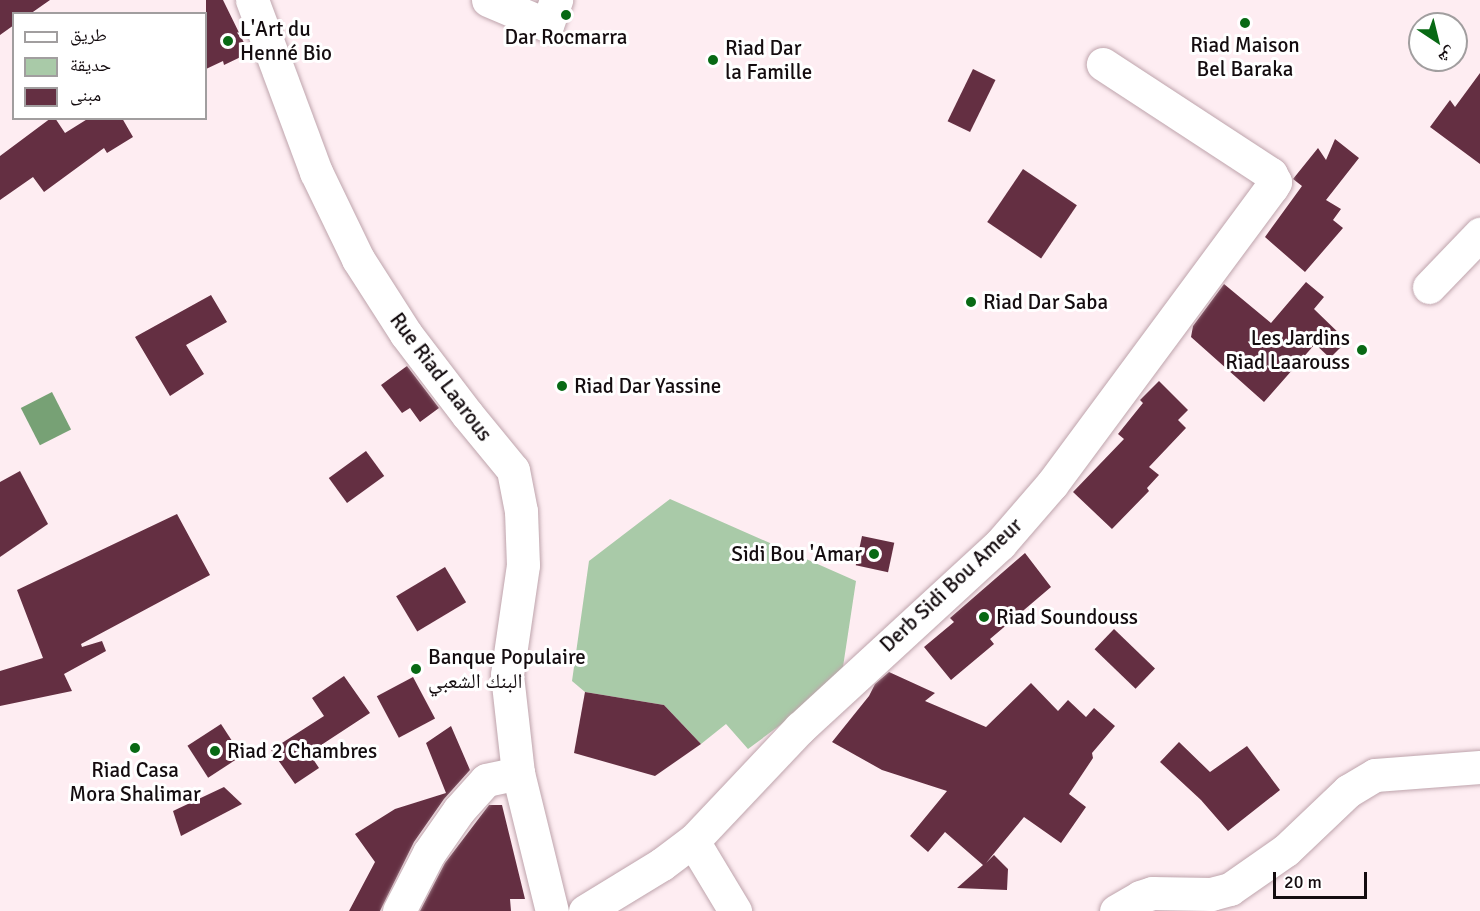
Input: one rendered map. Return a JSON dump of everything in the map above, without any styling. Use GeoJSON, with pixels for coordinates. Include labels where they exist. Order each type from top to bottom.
{"type":"FeatureCollection","features":[{"type":"Feature","properties":{"kind":"street","name":"Rue Riad Laarous"},"geometry":{"type":"LineString","coordinates":[[252,0],[316,172],[358,259],[406,334],[513,470],[521,511],[520,533],[523,565],[507,675],[518,773],[552,911]]}},
{"type":"Feature","properties":{"kind":"street"},"geometry":{"type":"LineString","coordinates":[[488,0],[547,25],[556,0]]}},
{"type":"Feature","properties":{"kind":"street","name":"Derb Sidi Bou Ameur"},"geometry":{"type":"LineString","coordinates":[[585,911],[653,870],[693,841],[807,721],[931,609],[1018,525],[1052,484],[1272,187],[1275,182],[1271,174],[1103,64]]}},
{"type":"Feature","properties":{"kind":"street"},"geometry":{"type":"LineString","coordinates":[[1429,287],[1480,234]]}},
{"type":"Feature","properties":{"kind":"street"},"geometry":{"type":"LineString","coordinates":[[1116,911],[1152,893],[1211,894],[1230,890],[1286,850],[1348,791],[1375,776],[1480,767]]}},
{"type":"Feature","properties":{"kind":"street"},"geometry":{"type":"LineString","coordinates":[[399,911],[429,853],[459,810],[486,780],[518,773]]}},
{"type":"Feature","properties":{"kind":"street"},"geometry":{"type":"LineString","coordinates":[[693,841],[735,911]]}},
{"type":"Feature","properties":{"kind":"green space"},"geometry":{"type":"Polygon","coordinates":[[[670,499],[856,581],[841,680],[748,749],[726,724],[701,744],[664,705],[585,692],[572,681],[589,561],[670,499]]]}},
{"type":"Feature","properties":{"kind":"shaded area"},"geometry":{"type":"Polygon","coordinates":[[[52,392],[71,429],[40,445],[21,408],[52,392]]]}},
{"type":"Feature","properties":{"kind":"building"},"geometry":{"type":"Polygon","coordinates":[[[0,0],[50,0],[33,12],[12,12],[12,26],[0,35],[0,0]]]}},
{"type":"Feature","properties":{"kind":"building"},"geometry":{"type":"Polygon","coordinates":[[[206,0],[223,0],[249,53],[224,65],[223,61],[207,69],[206,0]]]}},
{"type":"Feature","properties":{"kind":"building"},"geometry":{"type":"Polygon","coordinates":[[[973,69],[995,80],[970,132],[948,121],[973,69]]]}},
{"type":"Feature","properties":{"kind":"building"},"geometry":{"type":"Polygon","coordinates":[[[1480,73],[1480,164],[1430,127],[1450,100],[1455,107],[1480,73]]]}},
{"type":"Feature","properties":{"kind":"building"},"geometry":{"type":"Polygon","coordinates":[[[48,120],[56,120],[65,133],[86,120],[123,120],[133,137],[107,153],[104,148],[44,192],[33,177],[0,200],[0,156],[48,120]]]}},
{"type":"Feature","properties":{"kind":"building"},"geometry":{"type":"Polygon","coordinates":[[[1335,139],[1359,158],[1326,200],[1341,209],[1333,220],[1343,228],[1305,272],[1265,237],[1302,186],[1293,179],[1318,148],[1326,160],[1335,139]]]}},
{"type":"Feature","properties":{"kind":"building"},"geometry":{"type":"Polygon","coordinates":[[[1023,169],[1077,205],[1041,258],[987,222],[1023,169]]]}},
{"type":"Feature","properties":{"kind":"building"},"geometry":{"type":"Polygon","coordinates":[[[1306,282],[1324,297],[1314,309],[1347,341],[1330,358],[1315,344],[1264,402],[1191,337],[1193,326],[1224,284],[1271,323],[1306,282]]]}},
{"type":"Feature","properties":{"kind":"building"},"geometry":{"type":"Polygon","coordinates":[[[211,295],[227,322],[186,345],[204,374],[170,396],[135,337],[211,295]]]}},
{"type":"Feature","properties":{"kind":"building"},"geometry":{"type":"Polygon","coordinates":[[[407,366],[439,408],[420,422],[410,408],[402,413],[381,385],[407,366]]]}},
{"type":"Feature","properties":{"kind":"building"},"geometry":{"type":"Polygon","coordinates":[[[1159,381],[1188,410],[1178,420],[1186,428],[1149,467],[1159,475],[1147,488],[1149,491],[1112,529],[1073,492],[1124,439],[1118,434],[1143,403],[1140,400],[1159,381]]]}},
{"type":"Feature","properties":{"kind":"building"},"geometry":{"type":"Polygon","coordinates":[[[366,451],[384,476],[347,503],[329,478],[366,451]]]}},
{"type":"Feature","properties":{"kind":"building"},"geometry":{"type":"Polygon","coordinates":[[[20,471],[48,524],[0,557],[0,482],[20,471]]]}},
{"type":"Feature","properties":{"kind":"building"},"geometry":{"type":"Polygon","coordinates":[[[177,514],[210,575],[81,644],[82,647],[102,641],[106,651],[64,674],[72,691],[0,706],[0,671],[43,658],[17,590],[177,514]]]}},
{"type":"Feature","properties":{"kind":"building","name":"Sidi Bou 'Amar"},"geometry":{"type":"Polygon","coordinates":[[[862,536],[894,543],[888,572],[856,565],[862,536]]]}},
{"type":"Feature","properties":{"kind":"building"},"geometry":{"type":"Polygon","coordinates":[[[1025,553],[1051,587],[990,639],[994,644],[951,680],[924,647],[954,622],[950,618],[1025,553]]]}},
{"type":"Feature","properties":{"kind":"building"},"geometry":{"type":"Polygon","coordinates":[[[445,567],[466,602],[417,632],[396,596],[445,567]]]}},
{"type":"Feature","properties":{"kind":"building"},"geometry":{"type":"Polygon","coordinates":[[[1114,629],[1155,669],[1136,689],[1095,649],[1114,629]]]}},
{"type":"Feature","properties":{"kind":"building"},"geometry":{"type":"Polygon","coordinates":[[[889,672],[935,693],[925,701],[986,727],[1031,683],[1058,711],[1068,700],[1086,717],[1094,708],[1115,726],[1092,753],[1093,758],[1069,794],[1086,807],[1061,843],[1024,817],[986,863],[994,855],[1008,869],[1007,890],[957,888],[983,865],[945,832],[928,852],[910,836],[947,791],[882,770],[832,742],[869,696],[875,684],[889,672]]]}},
{"type":"Feature","properties":{"kind":"building"},"geometry":{"type":"Polygon","coordinates":[[[344,676],[370,713],[309,753],[319,768],[295,784],[271,750],[324,716],[312,698],[344,676]]]}},
{"type":"Feature","properties":{"kind":"building"},"geometry":{"type":"Polygon","coordinates":[[[413,677],[435,718],[399,738],[377,696],[413,677]]]}},
{"type":"Feature","properties":{"kind":"building"},"geometry":{"type":"Polygon","coordinates":[[[585,692],[664,705],[701,744],[655,776],[574,753],[585,692]]]}},
{"type":"Feature","properties":{"kind":"building","name":"Riad 2 Chambres"},"geometry":{"type":"Polygon","coordinates":[[[221,724],[242,756],[208,778],[187,746],[221,724]]]}},
{"type":"Feature","properties":{"kind":"building"},"geometry":{"type":"Polygon","coordinates":[[[451,726],[470,770],[444,799],[414,842],[380,911],[349,911],[375,862],[355,834],[395,809],[446,793],[426,743],[451,726]]]}},
{"type":"Feature","properties":{"kind":"building"},"geometry":{"type":"Polygon","coordinates":[[[1179,742],[1210,772],[1247,746],[1280,790],[1228,831],[1201,800],[1160,762],[1179,742]]]}},
{"type":"Feature","properties":{"kind":"building"},"geometry":{"type":"Polygon","coordinates":[[[224,787],[242,804],[181,836],[173,811],[224,787]]]}},
{"type":"Feature","properties":{"kind":"building"},"geometry":{"type":"Polygon","coordinates":[[[489,805],[502,805],[525,899],[510,899],[511,911],[420,911],[445,863],[489,805]]]}},
{"type":"Feature","properties":{"kind":"place","name":"Dar Rocmarra"},"geometry":{"type":"Point","coordinates":[566,15]}},
{"type":"Feature","properties":{"kind":"place","name":"Riad Maison Bel Baraka"},"geometry":{"type":"Point","coordinates":[1245,23]}},
{"type":"Feature","properties":{"kind":"place","name":"L'Art du Henné Bio"},"geometry":{"type":"Point","coordinates":[228,41]}},
{"type":"Feature","properties":{"kind":"place","name":"Riad Dar la Famille"},"geometry":{"type":"Point","coordinates":[713,60]}},
{"type":"Feature","properties":{"kind":"place","name":"Riad Dar Saba"},"geometry":{"type":"Point","coordinates":[971,302]}},
{"type":"Feature","properties":{"kind":"place","name":"Les Jardins Riad Laarouss"},"geometry":{"type":"Point","coordinates":[1362,350]}},
{"type":"Feature","properties":{"kind":"place","name":"Riad Dar Yassine"},"geometry":{"type":"Point","coordinates":[562,386]}},
{"type":"Feature","properties":{"kind":"place","name":"Sidi Bou 'Amar"},"geometry":{"type":"Point","coordinates":[874,554]}},
{"type":"Feature","properties":{"kind":"place","name":"Riad Soundouss"},"geometry":{"type":"Point","coordinates":[984,617]}},
{"type":"Feature","properties":{"kind":"place","name":"Banque Populaire البنك الشعبي"},"geometry":{"type":"Point","coordinates":[416,669]}},
{"type":"Feature","properties":{"kind":"place","name":"Riad Casa Mora Shalimar"},"geometry":{"type":"Point","coordinates":[135,748]}},
{"type":"Feature","properties":{"kind":"place","name":"Riad 2 Chambres"},"geometry":{"type":"Point","coordinates":[215,751]}}]}
